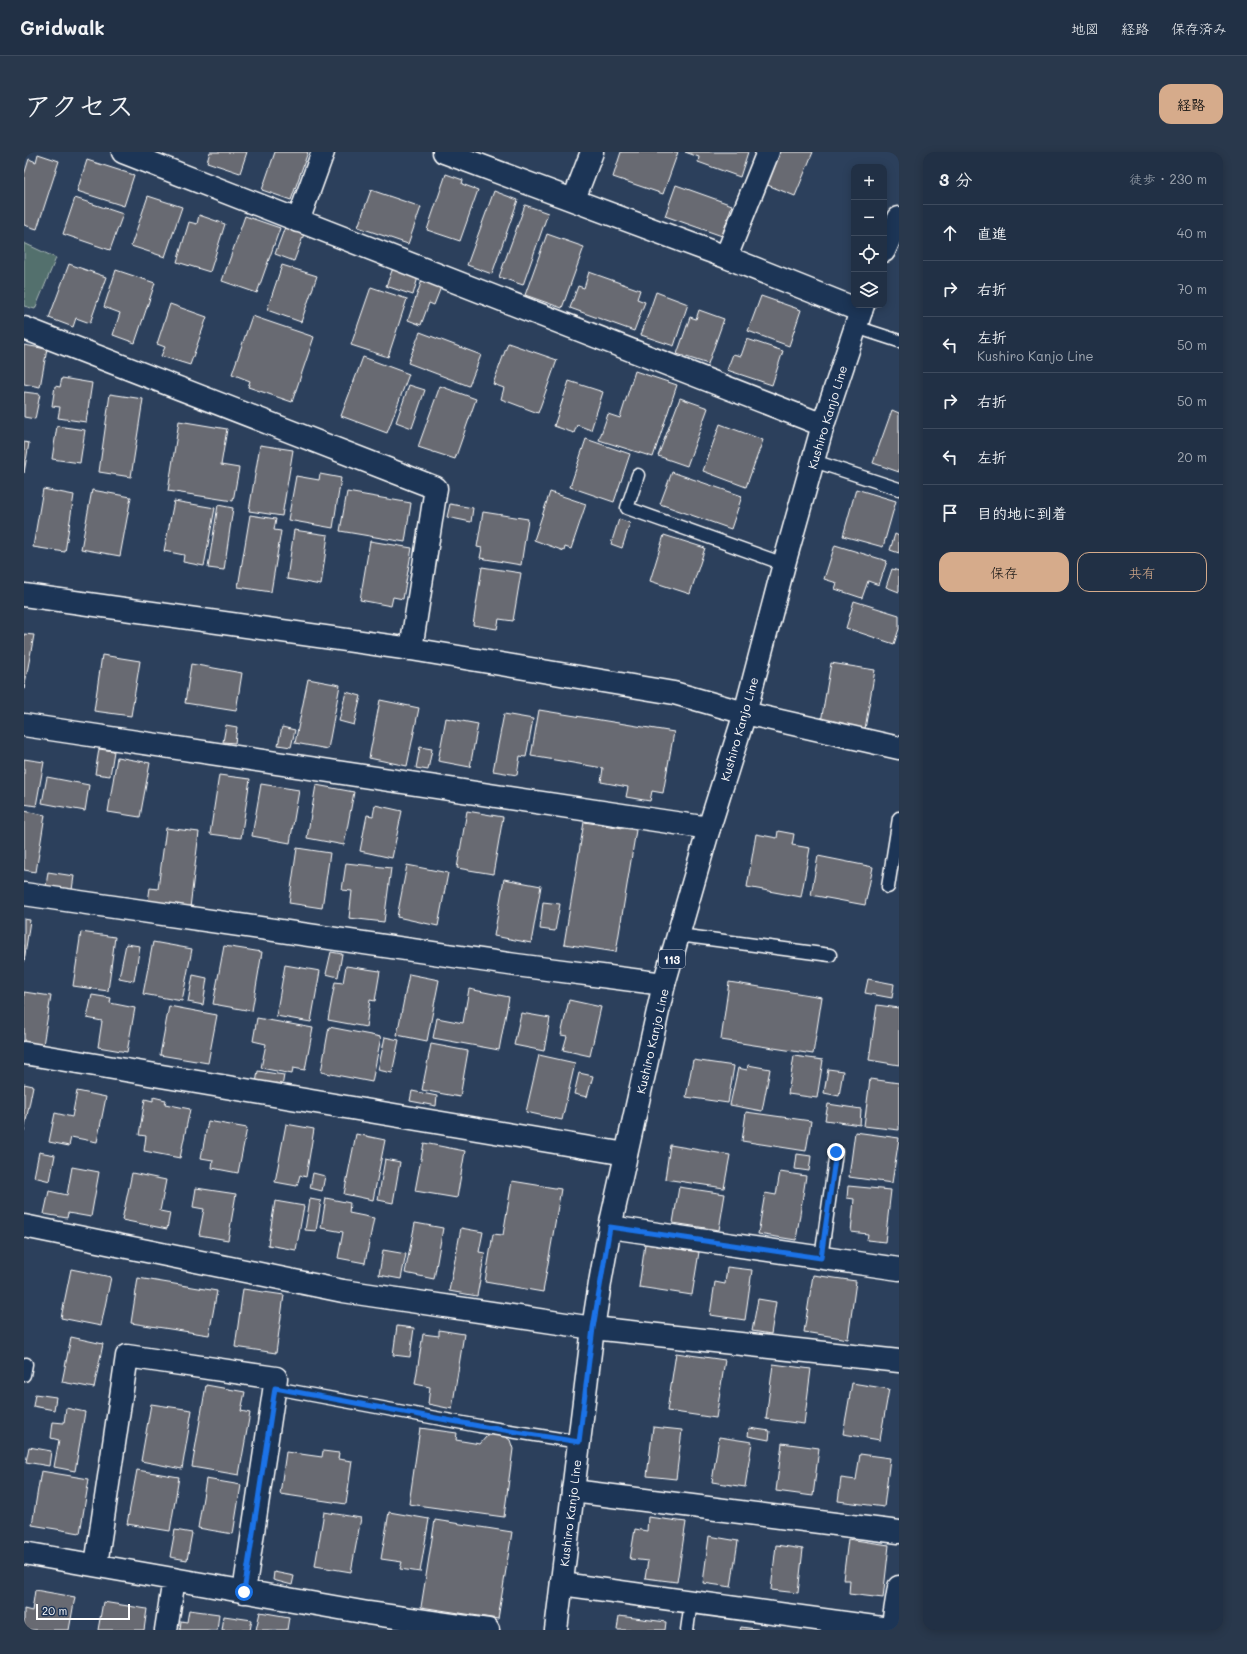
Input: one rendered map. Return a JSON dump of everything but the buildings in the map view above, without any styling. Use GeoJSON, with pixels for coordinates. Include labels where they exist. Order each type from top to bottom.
{"type":"FeatureCollection","features":[{"type":"Feature","properties":{"kind":"street"},"geometry":{"type":"LineString","coordinates":[[123,152],[823,425]]}},
{"type":"Feature","properties":{"kind":"street"},"geometry":{"type":"LineString","coordinates":[[298,221],[323,152]]}},
{"type":"Feature","properties":{"kind":"street"},"geometry":{"type":"LineString","coordinates":[[444,152],[574,199],[726,257],[860,314]]}},
{"type":"Feature","properties":{"kind":"street"},"geometry":{"type":"LineString","coordinates":[[574,199],[592,152]]}},
{"type":"Feature","properties":{"kind":"street"},"geometry":{"type":"LineString","coordinates":[[726,257],[768,152]]}},
{"type":"Feature","properties":{"kind":"street"},"geometry":{"type":"LineString","coordinates":[[887,244],[899,218]]}},
{"type":"Feature","properties":{"kind":"street","name":"Kushiro Kanjo Line"},"geometry":{"type":"LineString","coordinates":[[556,1630],[593,1328],[610,1227],[664,984],[709,828],[745,713],[784,564],[823,425],[860,314]]}},
{"type":"Feature","properties":{"kind":"street"},"geometry":{"type":"LineString","coordinates":[[24,328],[436,488],[411,650]]}},
{"type":"Feature","properties":{"kind":"street"},"geometry":{"type":"LineString","coordinates":[[24,595],[411,650],[674,693],[745,713],[899,748]]}},
{"type":"Feature","properties":{"kind":"street"},"geometry":{"type":"LineString","coordinates":[[24,725],[709,828]]}},
{"type":"Feature","properties":{"kind":"street"},"geometry":{"type":"LineString","coordinates":[[24,894],[516,965],[664,984]]}},
{"type":"Feature","properties":{"kind":"street"},"geometry":{"type":"LineString","coordinates":[[24,1053],[626,1154]]}},
{"type":"Feature","properties":{"kind":"street"},"geometry":{"type":"LineString","coordinates":[[24,1226],[343,1291],[593,1328],[899,1361]]}},
{"type":"Feature","properties":{"kind":"street"},"geometry":{"type":"LineString","coordinates":[[610,1227],[899,1269]]}},
{"type":"Feature","properties":{"kind":"street"},"geometry":{"type":"LineString","coordinates":[[96,1565],[128,1356],[276,1378],[244,1592]]}},
{"type":"Feature","properties":{"kind":"street"},"geometry":{"type":"LineString","coordinates":[[573,1491],[899,1532]]}},
{"type":"Feature","properties":{"kind":"street"},"geometry":{"type":"LineString","coordinates":[[24,1553],[368,1613],[488,1630]]}},
{"type":"Feature","properties":{"kind":"street"},"geometry":{"type":"LineString","coordinates":[[166,1630],[174,1579]]}},
{"type":"Feature","properties":{"kind":"street"},"geometry":{"type":"LineString","coordinates":[[562,1584],[896,1630]]}},
{"type":"Feature","properties":{"kind":"street"},"geometry":{"type":"LineString","coordinates":[[892,1630],[899,1587]]}},
{"type":"Feature","properties":{"kind":"lane"},"geometry":{"type":"LineString","coordinates":[[860,314],[899,341]]}},
{"type":"Feature","properties":{"kind":"lane"},"geometry":{"type":"LineString","coordinates":[[814,461],[899,489]]}},
{"type":"Feature","properties":{"kind":"lane"},"geometry":{"type":"LineString","coordinates":[[638,475],[627,508],[784,564]]}},
{"type":"Feature","properties":{"kind":"lane"},"geometry":{"type":"LineString","coordinates":[[888,887],[899,818]]}},
{"type":"Feature","properties":{"kind":"lane"},"geometry":{"type":"LineString","coordinates":[[679,935],[830,955]]}},
{"type":"Feature","properties":{"kind":"lane"},"geometry":{"type":"LineString","coordinates":[[821,1258],[836,1152]]}},
{"type":"Feature","properties":{"kind":"lane"},"geometry":{"type":"LineString","coordinates":[[275,1388],[479,1426],[579,1442]]}},
{"type":"Feature","properties":{"kind":"lane"},"geometry":{"type":"LineString","coordinates":[[687,1630],[691,1602]]}},
{"type":"Feature","properties":{"kind":"green space"},"geometry":{"type":"Polygon","coordinates":[[[24,243],[56,258],[35,309],[24,306],[24,243]]]}},
{"type":"Feature","properties":{"kind":"route"},"geometry":{"type":"LineString","coordinates":[[244,1592],[275,1388],[479,1426],[579,1442],[593,1328],[610,1227],[821,1258],[836,1152]]}}]}
